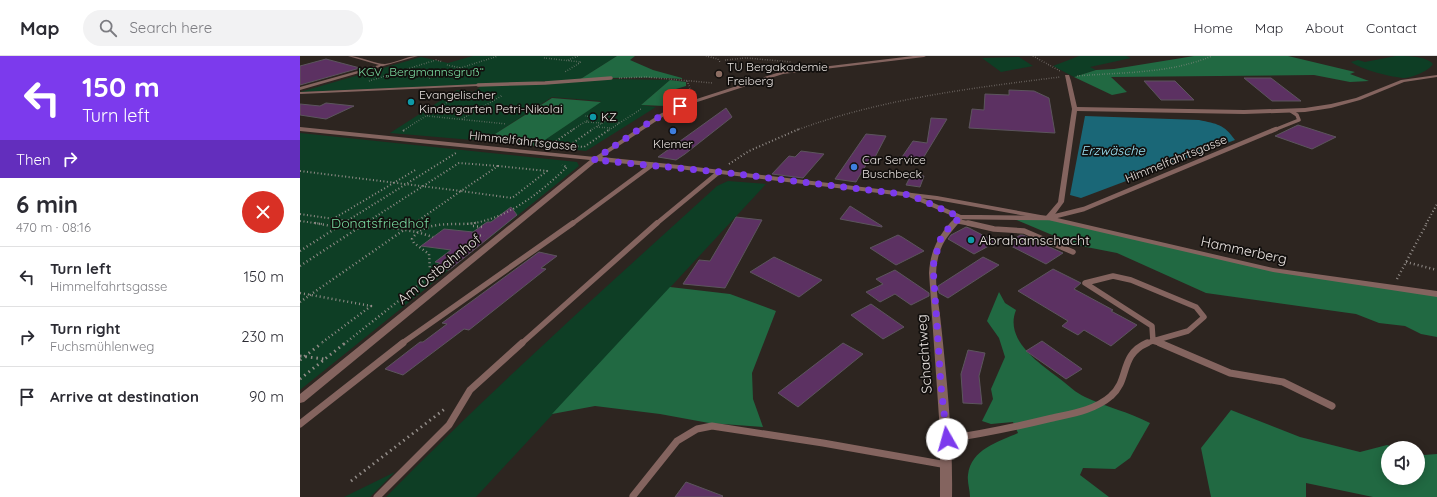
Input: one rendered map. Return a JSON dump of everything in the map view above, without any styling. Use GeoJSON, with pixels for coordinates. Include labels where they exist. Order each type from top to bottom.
{"type":"FeatureCollection","features":[{"type":"Feature","properties":{"kind":"street"},"geometry":{"type":"LineString","coordinates":[[350,56],[384,66]]}},
{"type":"Feature","properties":{"kind":"street"},"geometry":{"type":"LineString","coordinates":[[300,90],[416,56]]}},
{"type":"Feature","properties":{"kind":"street","name":"Am Ostbahnhof"},"geometry":{"type":"LineString","coordinates":[[300,399],[594,160],[662,115],[680,106],[782,73],[924,56]]}},
{"type":"Feature","properties":{"kind":"street"},"geometry":{"type":"LineString","coordinates":[[1048,218],[1061,202],[1075,108],[1067,76]]}},
{"type":"Feature","properties":{"kind":"street","name":"Himmelfahrtsgasse"},"geometry":{"type":"LineString","coordinates":[[1075,108],[1244,112],[1291,111],[1331,106],[1358,99],[1403,81],[1437,76]]}},
{"type":"Feature","properties":{"kind":"street"},"geometry":{"type":"LineString","coordinates":[[300,94],[478,85]]}},
{"type":"Feature","properties":{"kind":"street","name":"Himmelfahrtsgasse"},"geometry":{"type":"LineString","coordinates":[[300,129],[720,172],[910,195],[1048,218]]}},
{"type":"Feature","properties":{"kind":"street","name":"Hammerberg"},"geometry":{"type":"LineString","coordinates":[[1048,218],[1274,270],[1437,294]]}},
{"type":"Feature","properties":{"kind":"street","name":"Schachtweg"},"geometry":{"type":"LineString","coordinates":[[946,497],[948,465],[947,439],[941,386],[933,266],[940,240],[958,219]]}},
{"type":"Feature","properties":{"kind":"lane"},"geometry":{"type":"LineString","coordinates":[[478,85],[546,83],[611,78]]}},
{"type":"Feature","properties":{"kind":"lane","name":"Himmelfahrtsgasse"},"geometry":{"type":"LineString","coordinates":[[910,195],[958,219],[1048,218],[1084,209],[1299,120],[1297,115],[1291,111]]}},
{"type":"Feature","properties":{"kind":"lane"},"geometry":{"type":"LineString","coordinates":[[300,424],[411,337],[530,252],[556,236],[652,165]]}},
{"type":"Feature","properties":{"kind":"lane"},"geometry":{"type":"LineString","coordinates":[[377,497],[449,425],[470,390],[686,198],[720,172]]}},
{"type":"Feature","properties":{"kind":"lane"},"geometry":{"type":"LineString","coordinates":[[958,219],[994,229],[1024,231],[1073,252]]}},
{"type":"Feature","properties":{"kind":"lane"},"geometry":{"type":"LineString","coordinates":[[947,439],[998,431],[1086,410],[1112,396],[1122,380],[1130,355],[1141,346],[1188,331],[1204,317],[1196,307],[1131,280],[1113,276],[1085,283],[1152,326],[1153,341]]}},
{"type":"Feature","properties":{"kind":"lane"},"geometry":{"type":"LineString","coordinates":[[1153,341],[1174,348],[1230,373],[1283,382],[1332,406]]}},
{"type":"Feature","properties":{"kind":"lane"},"geometry":{"type":"LineString","coordinates":[[633,496],[677,441],[697,429],[712,426],[823,443],[948,465]]}},
{"type":"Feature","properties":{"kind":"path"},"geometry":{"type":"LineString","coordinates":[[429,78],[498,56]]}},
{"type":"Feature","properties":{"kind":"path"},"geometry":{"type":"LineString","coordinates":[[568,61],[578,56]]}},
{"type":"Feature","properties":{"kind":"path"},"geometry":{"type":"LineString","coordinates":[[706,56],[713,57],[720,62]]}},
{"type":"Feature","properties":{"kind":"path"},"geometry":{"type":"LineString","coordinates":[[1033,56],[1043,63],[1060,71]]}},
{"type":"Feature","properties":{"kind":"path"},"geometry":{"type":"LineString","coordinates":[[733,160],[811,124],[857,110],[971,90],[1067,76],[1144,71],[1190,64],[1212,56]]}},
{"type":"Feature","properties":{"kind":"path"},"geometry":{"type":"LineString","coordinates":[[544,58],[582,62],[546,83]]}},
{"type":"Feature","properties":{"kind":"path"},"geometry":{"type":"LineString","coordinates":[[725,60],[746,58],[794,62]]}},
{"type":"Feature","properties":{"kind":"path"},"geometry":{"type":"LineString","coordinates":[[368,81],[436,60],[444,62]]}},
{"type":"Feature","properties":{"kind":"path"},"geometry":{"type":"LineString","coordinates":[[447,65],[461,68]]}},
{"type":"Feature","properties":{"kind":"path"},"geometry":{"type":"LineString","coordinates":[[611,78],[646,78],[713,83]]}},
{"type":"Feature","properties":{"kind":"path"},"geometry":{"type":"LineString","coordinates":[[687,81],[693,95]]}},
{"type":"Feature","properties":{"kind":"path"},"geometry":{"type":"LineString","coordinates":[[388,139],[427,116],[425,116],[463,91]]}},
{"type":"Feature","properties":{"kind":"path"},"geometry":{"type":"LineString","coordinates":[[462,120],[503,95]]}},
{"type":"Feature","properties":{"kind":"path"},"geometry":{"type":"LineString","coordinates":[[553,144],[584,147],[641,109]]}},
{"type":"Feature","properties":{"kind":"path"},"geometry":{"type":"LineString","coordinates":[[427,116],[506,124]]}},
{"type":"Feature","properties":{"kind":"path"},"geometry":{"type":"LineString","coordinates":[[538,154],[593,117],[585,116]]}},
{"type":"Feature","properties":{"kind":"path"},"geometry":{"type":"LineString","coordinates":[[570,145],[610,118]]}},
{"type":"Feature","properties":{"kind":"path"},"geometry":{"type":"LineString","coordinates":[[606,121],[620,123]]}},
{"type":"Feature","properties":{"kind":"path"},"geometry":{"type":"LineString","coordinates":[[586,122],[602,124]]}},
{"type":"Feature","properties":{"kind":"path"},"geometry":{"type":"LineString","coordinates":[[597,127],[611,128]]}},
{"type":"Feature","properties":{"kind":"path"},"geometry":{"type":"LineString","coordinates":[[300,251],[466,147]]}},
{"type":"Feature","properties":{"kind":"path"},"geometry":{"type":"LineString","coordinates":[[448,153],[464,154]]}},
{"type":"Feature","properties":{"kind":"path"},"geometry":{"type":"LineString","coordinates":[[300,171],[393,183],[422,187],[461,192],[512,198],[547,171],[460,163],[422,187],[364,224],[300,266]]}},
{"type":"Feature","properties":{"kind":"path"},"geometry":{"type":"LineString","coordinates":[[468,225],[508,214],[567,167],[556,165]]}},
{"type":"Feature","properties":{"kind":"path"},"geometry":{"type":"LineString","coordinates":[[300,302],[498,166]]}},
{"type":"Feature","properties":{"kind":"path"},"geometry":{"type":"LineString","coordinates":[[332,220],[417,169]]}},
{"type":"Feature","properties":{"kind":"path"},"geometry":{"type":"LineString","coordinates":[[1395,281],[1437,204]]}},
{"type":"Feature","properties":{"kind":"path"},"geometry":{"type":"LineString","coordinates":[[301,215],[417,232],[433,237]]}},
{"type":"Feature","properties":{"kind":"path"},"geometry":{"type":"LineString","coordinates":[[300,221],[331,226]]}},
{"type":"Feature","properties":{"kind":"path"},"geometry":{"type":"LineString","coordinates":[[453,274],[430,270],[429,254],[414,243],[412,239],[417,232],[439,225],[468,225],[483,227]]}},
{"type":"Feature","properties":{"kind":"path"},"geometry":{"type":"LineString","coordinates":[[1406,262],[1437,270]]}},
{"type":"Feature","properties":{"kind":"path"},"geometry":{"type":"LineString","coordinates":[[300,378],[435,272]]}},
{"type":"Feature","properties":{"kind":"path"},"geometry":{"type":"LineString","coordinates":[[300,292],[371,306],[300,360]]}},
{"type":"Feature","properties":{"kind":"path"},"geometry":{"type":"LineString","coordinates":[[300,356],[324,359]]}},
{"type":"Feature","properties":{"kind":"path"},"geometry":{"type":"LineString","coordinates":[[351,481],[452,404]]}},
{"type":"Feature","properties":{"kind":"green space","name":"KGV „Bergmannsgruß“"},"geometry":{"type":"Polygon","coordinates":[[[473,56],[617,56],[579,80],[300,92],[421,57],[448,63],[473,56]]]}},
{"type":"Feature","properties":{"kind":"green space"},"geometry":{"type":"Polygon","coordinates":[[[617,56],[635,56],[630,60],[653,70],[682,79],[605,78],[579,80],[617,56]]]}},
{"type":"Feature","properties":{"kind":"green space"},"geometry":{"type":"Polygon","coordinates":[[[1079,56],[1126,56],[1131,58],[1090,67],[1096,70],[1074,77],[1053,66],[1079,56]]]}},
{"type":"Feature","properties":{"kind":"green space"},"geometry":{"type":"Polygon","coordinates":[[[1194,56],[1288,56],[1355,72],[1350,74],[1369,81],[1350,82],[1314,75],[1111,77],[1127,92],[1112,95],[1074,77],[1096,70],[1114,69],[1194,56]]]}},
{"type":"Feature","properties":{"kind":"green space"},"geometry":{"type":"Polygon","coordinates":[[[1396,56],[1411,56],[1426,59],[1433,64],[1431,67],[1420,73],[1405,78],[1377,73],[1355,65],[1351,62],[1358,60],[1365,62],[1396,56]]]}},
{"type":"Feature","properties":{"kind":"green space"},"geometry":{"type":"Polygon","coordinates":[[[1019,57],[1033,66],[1001,72],[982,58],[1019,57]]]}},
{"type":"Feature","properties":{"kind":"green space"},"geometry":{"type":"Polygon","coordinates":[[[610,79],[670,80],[641,105],[656,107],[586,151],[536,146],[601,101],[552,97],[484,141],[390,133],[457,90],[474,92],[481,86],[610,79]]]}},
{"type":"Feature","properties":{"kind":"green space"},"geometry":{"type":"Polygon","coordinates":[[[670,80],[686,82],[686,86],[676,89],[675,93],[686,96],[665,106],[641,105],[670,80]]]}},
{"type":"Feature","properties":{"kind":"green space"},"geometry":{"type":"Polygon","coordinates":[[[552,98],[601,102],[536,146],[484,141],[552,98]]]}},
{"type":"Feature","properties":{"kind":"green space","name":"Donatsfriedhof"},"geometry":{"type":"Polygon","coordinates":[[[300,133],[577,162],[579,166],[492,236],[476,234],[455,251],[470,253],[300,390],[300,133]]]}},
{"type":"Feature","properties":{"kind":"green space"},"geometry":{"type":"Polygon","coordinates":[[[728,181],[766,184],[476,497],[386,497],[549,339],[717,186],[728,181]]]}},
{"type":"Feature","properties":{"kind":"green space"},"geometry":{"type":"Polygon","coordinates":[[[1048,218],[1273,270],[1437,294],[1437,337],[1421,334],[1405,326],[1379,323],[1356,314],[1206,293],[1117,253],[1076,245],[1014,219],[1048,218]]]}},
{"type":"Feature","properties":{"kind":"green space"},"geometry":{"type":"Polygon","coordinates":[[[670,287],[730,294],[776,311],[752,373],[753,399],[763,427],[709,423],[660,414],[595,406],[552,414],[670,287]]]}},
{"type":"Feature","properties":{"kind":"green space"},"geometry":{"type":"Polygon","coordinates":[[[999,292],[1005,303],[1016,310],[1014,321],[1015,331],[1019,341],[1043,366],[1082,395],[1150,423],[1130,458],[1115,469],[1083,468],[1080,475],[1109,497],[970,497],[968,475],[970,466],[974,459],[994,443],[1018,433],[1013,422],[991,424],[982,421],[993,399],[991,389],[1005,357],[999,338],[987,321],[999,292]]]}},
{"type":"Feature","properties":{"kind":"green space"},"geometry":{"type":"Polygon","coordinates":[[[1231,410],[1300,437],[1360,452],[1381,447],[1381,485],[1425,485],[1425,455],[1437,454],[1437,497],[1373,497],[1306,483],[1306,497],[1211,497],[1201,448],[1231,410]]]}},
{"type":"Feature","properties":{"kind":"green space"},"geometry":{"type":"Polygon","coordinates":[[[395,472],[370,497],[344,497],[395,472]]]}},
{"type":"Feature","properties":{"kind":"water","name":"Erzwäsche"},"geometry":{"type":"Polygon","coordinates":[[[1085,116],[1199,120],[1224,128],[1235,140],[1081,198],[1070,195],[1085,116]]]}},
{"type":"Feature","properties":{"kind":"building"},"geometry":{"type":"Polygon","coordinates":[[[326,59],[360,68],[300,85],[300,66],[326,59]]]}},
{"type":"Feature","properties":{"kind":"building"},"geometry":{"type":"Polygon","coordinates":[[[1244,78],[1271,78],[1301,101],[1272,101],[1244,78]]]}},
{"type":"Feature","properties":{"kind":"building"},"geometry":{"type":"Polygon","coordinates":[[[1144,81],[1175,81],[1194,100],[1161,100],[1144,81]]]}},
{"type":"Feature","properties":{"kind":"building"},"geometry":{"type":"Polygon","coordinates":[[[1009,90],[1034,91],[1049,98],[1055,133],[969,128],[972,109],[984,110],[985,94],[1009,95],[1009,90]]]}},
{"type":"Feature","properties":{"kind":"building"},"geometry":{"type":"Polygon","coordinates":[[[326,103],[354,106],[326,119],[300,115],[300,104],[320,106],[326,103]]]}},
{"type":"Feature","properties":{"kind":"building"},"geometry":{"type":"Polygon","coordinates":[[[726,108],[732,117],[685,154],[676,160],[658,157],[726,108]]]}},
{"type":"Feature","properties":{"kind":"building"},"geometry":{"type":"Polygon","coordinates":[[[931,118],[947,119],[922,160],[902,157],[913,141],[927,143],[931,118]]]}},
{"type":"Feature","properties":{"kind":"building"},"geometry":{"type":"Polygon","coordinates":[[[1298,125],[1336,137],[1312,149],[1275,136],[1298,125]]]}},
{"type":"Feature","properties":{"kind":"building","name":"Car Service Buschbeck"},"geometry":{"type":"Polygon","coordinates":[[[866,134],[886,136],[873,161],[869,160],[856,182],[835,179],[866,134]]]}},
{"type":"Feature","properties":{"kind":"building"},"geometry":{"type":"Polygon","coordinates":[[[801,151],[824,154],[803,178],[772,174],[789,156],[795,157],[801,151]]]}},
{"type":"Feature","properties":{"kind":"building"},"geometry":{"type":"Polygon","coordinates":[[[911,175],[924,176],[920,187],[906,185],[911,175]]]}},
{"type":"Feature","properties":{"kind":"building"},"geometry":{"type":"Polygon","coordinates":[[[850,206],[882,226],[882,227],[840,219],[850,206]]]}},
{"type":"Feature","properties":{"kind":"building"},"geometry":{"type":"Polygon","coordinates":[[[511,207],[517,215],[449,270],[433,268],[440,263],[435,262],[451,250],[421,246],[444,229],[473,232],[487,222],[491,222],[511,207]]]}},
{"type":"Feature","properties":{"kind":"building"},"geometry":{"type":"Polygon","coordinates":[[[736,217],[762,220],[725,288],[683,284],[699,260],[710,261],[736,217]]]}},
{"type":"Feature","properties":{"kind":"building","name":"Abrahamschacht"},"geometry":{"type":"Polygon","coordinates":[[[966,227],[996,242],[974,254],[948,239],[951,235],[966,227]]]}},
{"type":"Feature","properties":{"kind":"building"},"geometry":{"type":"Polygon","coordinates":[[[898,235],[924,251],[896,265],[870,248],[898,235]]]}},
{"type":"Feature","properties":{"kind":"building"},"geometry":{"type":"Polygon","coordinates":[[[1020,235],[1063,253],[1046,264],[1007,244],[1020,235]]]}},
{"type":"Feature","properties":{"kind":"building"},"geometry":{"type":"Polygon","coordinates":[[[539,252],[557,256],[541,268],[546,269],[469,330],[464,329],[403,375],[385,369],[420,342],[423,342],[447,324],[442,323],[539,252]]]}},
{"type":"Feature","properties":{"kind":"building"},"geometry":{"type":"Polygon","coordinates":[[[774,257],[822,280],[799,297],[750,272],[774,257]]]}},
{"type":"Feature","properties":{"kind":"building"},"geometry":{"type":"Polygon","coordinates":[[[983,257],[999,265],[948,298],[939,293],[938,286],[983,257]]]}},
{"type":"Feature","properties":{"kind":"building"},"geometry":{"type":"Polygon","coordinates":[[[1053,269],[1081,283],[1074,289],[1137,325],[1111,346],[1084,330],[1078,335],[1062,326],[1068,321],[1018,291],[1053,269]]]}},
{"type":"Feature","properties":{"kind":"building"},"geometry":{"type":"Polygon","coordinates":[[[895,270],[929,293],[929,296],[911,305],[895,294],[880,302],[866,292],[883,284],[876,279],[895,270]]]}},
{"type":"Feature","properties":{"kind":"building"},"geometry":{"type":"Polygon","coordinates":[[[871,304],[904,327],[883,339],[851,315],[871,304]]]}},
{"type":"Feature","properties":{"kind":"building"},"geometry":{"type":"Polygon","coordinates":[[[1042,341],[1082,369],[1066,379],[1026,351],[1042,341]]]}},
{"type":"Feature","properties":{"kind":"building"},"geometry":{"type":"Polygon","coordinates":[[[843,343],[863,354],[798,407],[778,393],[843,343]]]}},
{"type":"Feature","properties":{"kind":"building"},"geometry":{"type":"Polygon","coordinates":[[[968,350],[985,353],[979,376],[982,404],[963,403],[961,374],[968,350]]]}},
{"type":"Feature","properties":{"kind":"building"},"geometry":{"type":"Polygon","coordinates":[[[686,482],[723,496],[675,497],[686,482]]]}},
{"type":"Feature","properties":{"kind":"place","name":"TU Bergakademie Freiberg"},"geometry":{"type":"Point","coordinates":[719,74]}},
{"type":"Feature","properties":{"kind":"place","name":"Evangelischer Kindergarten Petri-Nikolai"},"geometry":{"type":"Point","coordinates":[411,102]}},
{"type":"Feature","properties":{"kind":"place","name":"KZ"},"geometry":{"type":"Point","coordinates":[593,117]}},
{"type":"Feature","properties":{"kind":"place","name":"Klemer"},"geometry":{"type":"Point","coordinates":[673,131]}},
{"type":"Feature","properties":{"kind":"place","name":"Car Service Buschbeck"},"geometry":{"type":"Point","coordinates":[854,167]}},
{"type":"Feature","properties":{"kind":"place","name":"Abrahamschacht"},"geometry":{"type":"Point","coordinates":[971,240]}},
{"type":"Feature","properties":{"kind":"route"},"geometry":{"type":"LineString","coordinates":[[680,106],[648,123],[594,160],[720,172],[910,195],[942,211],[960,217],[945,232],[940,240],[933,266],[932,278],[935,296],[941,386],[947,439]]}}]}
